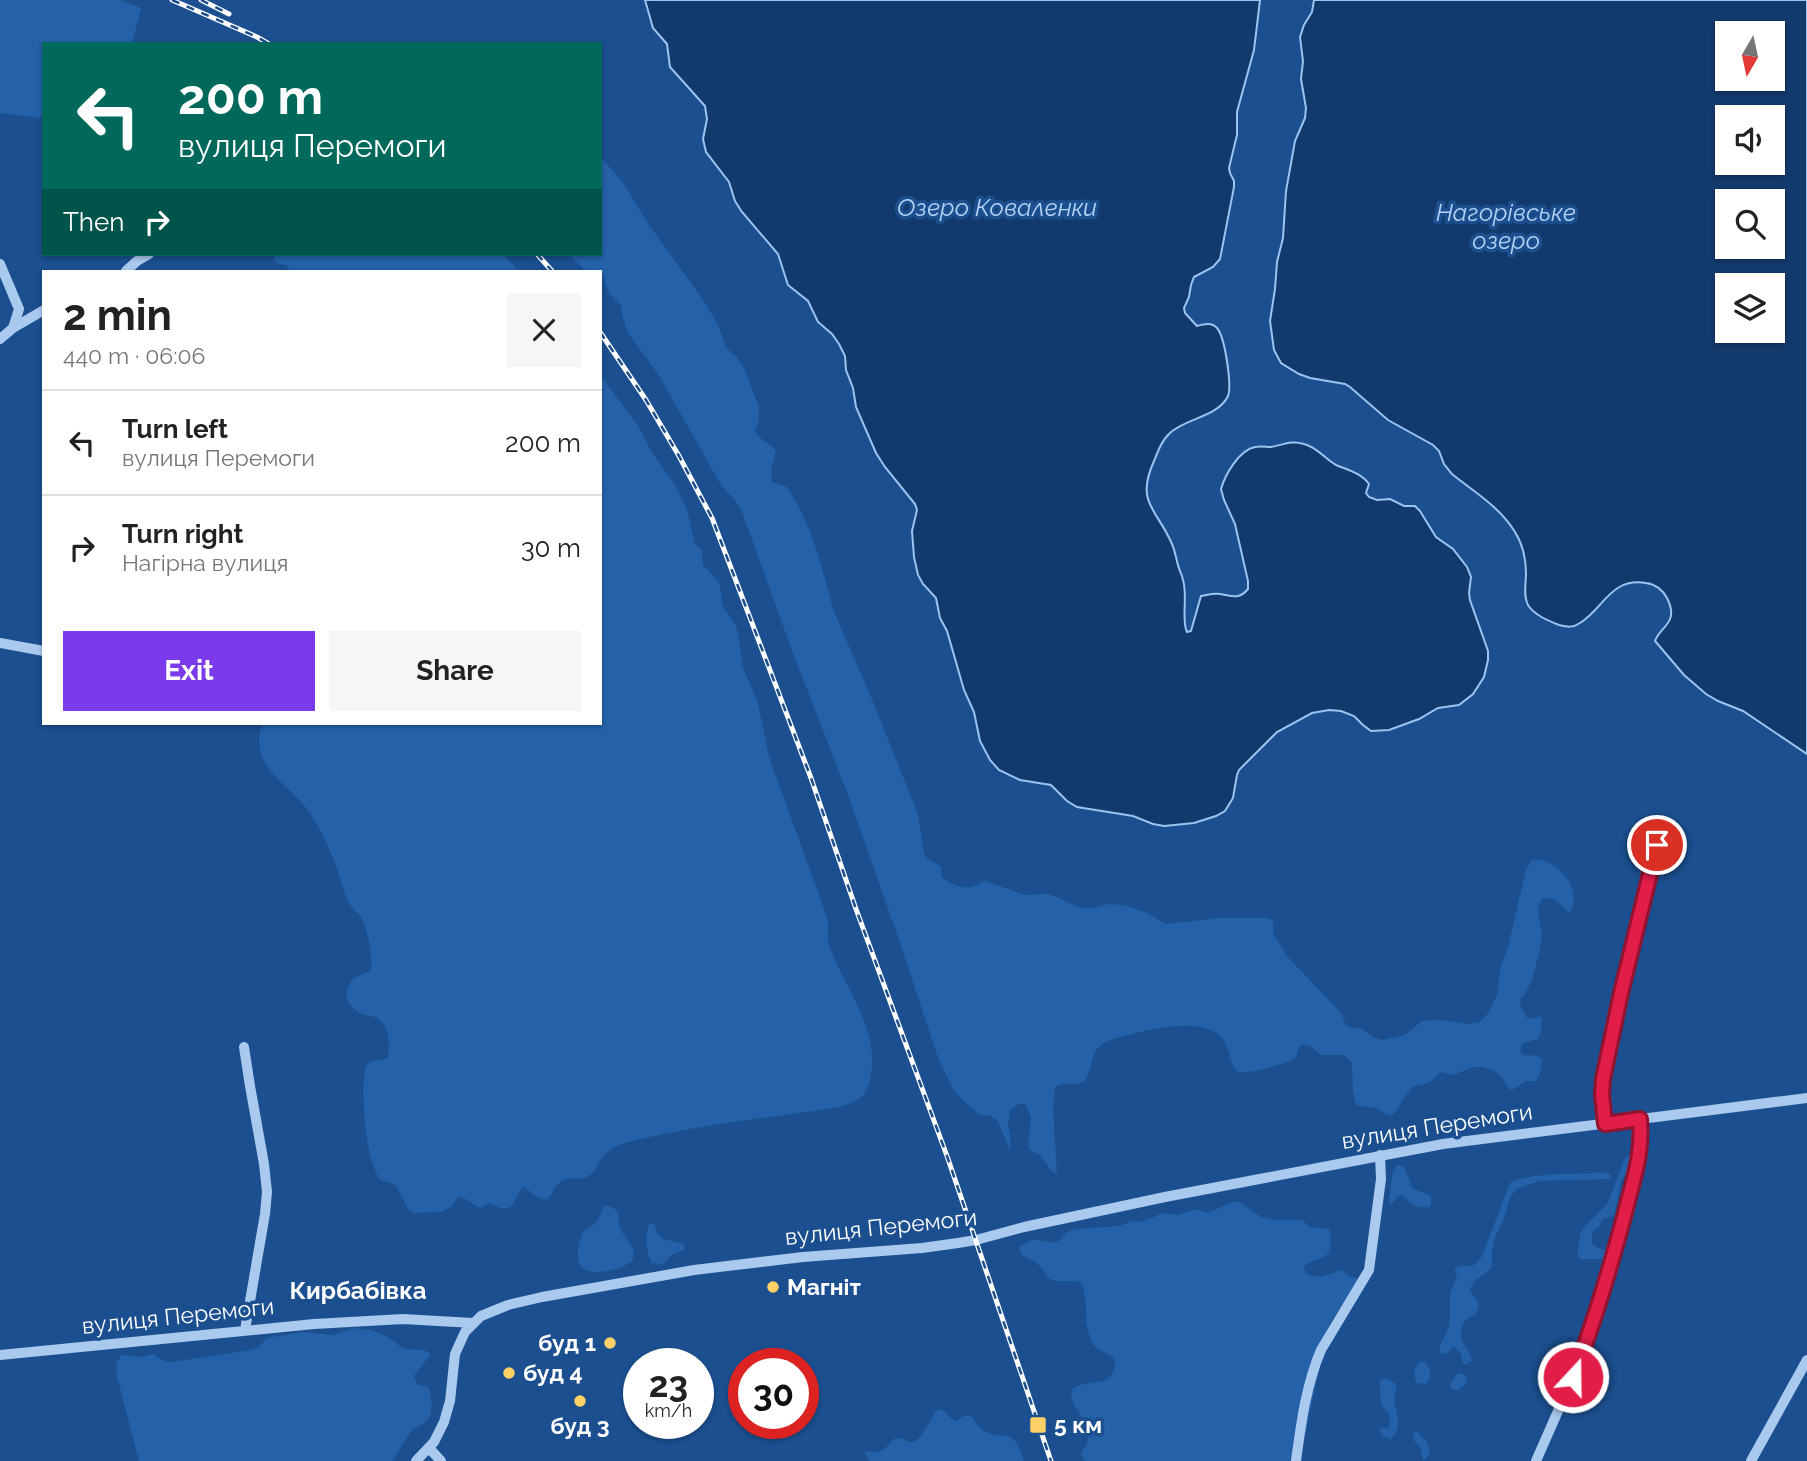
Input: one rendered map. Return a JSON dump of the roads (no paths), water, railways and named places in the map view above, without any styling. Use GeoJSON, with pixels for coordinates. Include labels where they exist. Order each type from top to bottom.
{"type":"FeatureCollection","features":[{"type":"Feature","properties":{"kind":"street"},"geometry":{"type":"LineString","coordinates":[[127,270],[146,256]]}},
{"type":"Feature","properties":{"kind":"street"},"geometry":{"type":"LineString","coordinates":[[0,264],[19,309],[13,328]]}},
{"type":"Feature","properties":{"kind":"street"},"geometry":{"type":"LineString","coordinates":[[0,339],[42,311]]}},
{"type":"Feature","properties":{"kind":"street"},"geometry":{"type":"LineString","coordinates":[[0,643],[42,651]]}},
{"type":"Feature","properties":{"kind":"street"},"geometry":{"type":"LineString","coordinates":[[1605,1124],[1603,1079],[1657,845]]}},
{"type":"Feature","properties":{"kind":"street"},"geometry":{"type":"LineString","coordinates":[[244,1047],[267,1185],[266,1208],[245,1330]]}},
{"type":"Feature","properties":{"kind":"street","name":"вулиця Перемоги"},"geometry":{"type":"LineString","coordinates":[[0,1355],[245,1330],[402,1320],[473,1322],[489,1311],[508,1304],[704,1268],[922,1248],[975,1240],[1037,1224],[1380,1155],[1501,1136],[1807,1098]]}},
{"type":"Feature","properties":{"kind":"street"},"geometry":{"type":"LineString","coordinates":[[1536,1461],[1582,1353],[1610,1269],[1640,1155],[1640,1119]]}},
{"type":"Feature","properties":{"kind":"street"},"geometry":{"type":"LineString","coordinates":[[1296,1461],[1316,1362],[1369,1270],[1381,1179],[1380,1155]]}},
{"type":"Feature","properties":{"kind":"street"},"geometry":{"type":"LineString","coordinates":[[418,1460],[441,1430],[448,1410],[456,1350],[473,1322]]}},
{"type":"Feature","properties":{"kind":"street"},"geometry":{"type":"LineString","coordinates":[[1751,1461],[1807,1360]]}},
{"type":"Feature","properties":{"kind":"street"},"geometry":{"type":"LineString","coordinates":[[429,1448],[441,1461]]}},
{"type":"Feature","properties":{"kind":"water","name":"Озеро Коваленки"},"geometry":{"type":"Polygon","coordinates":[[[645,0],[1260,0],[1254,50],[1237,112],[1237,135],[1229,168],[1234,187],[1220,259],[1213,267],[1194,277],[1184,308],[1185,313],[1197,326],[1213,325],[1220,333],[1228,372],[1228,396],[1217,409],[1184,424],[1167,436],[1160,446],[1147,487],[1150,505],[1172,544],[1183,578],[1185,627],[1187,632],[1191,631],[1201,596],[1238,596],[1248,589],[1235,524],[1221,489],[1229,470],[1249,449],[1299,443],[1313,448],[1336,465],[1362,477],[1369,484],[1366,493],[1369,497],[1377,500],[1390,499],[1404,506],[1415,506],[1436,537],[1453,549],[1467,567],[1471,577],[1470,600],[1488,651],[1484,677],[1473,694],[1459,705],[1438,708],[1419,719],[1389,730],[1371,731],[1354,716],[1341,711],[1312,713],[1277,732],[1239,770],[1233,798],[1225,811],[1194,823],[1164,826],[1133,816],[1077,807],[1051,785],[1020,780],[999,770],[980,741],[974,712],[964,690],[947,631],[940,618],[936,598],[918,575],[912,531],[917,510],[915,504],[876,453],[856,407],[845,356],[839,344],[818,322],[808,301],[788,285],[778,254],[742,212],[729,182],[706,152],[703,139],[707,119],[705,106],[670,67],[667,44],[653,28],[645,0]]]}},
{"type":"Feature","properties":{"kind":"water","name":"Нагорівське озеро"},"geometry":{"type":"Polygon","coordinates":[[[1314,0],[1807,0],[1807,754],[1743,711],[1706,694],[1684,675],[1655,641],[1669,622],[1671,614],[1667,598],[1656,586],[1634,582],[1624,585],[1616,589],[1577,625],[1559,625],[1538,615],[1526,601],[1525,557],[1515,532],[1494,507],[1452,474],[1433,445],[1388,420],[1345,384],[1310,378],[1281,363],[1274,350],[1270,321],[1277,262],[1283,238],[1286,191],[1295,141],[1305,118],[1300,37],[1312,12],[1314,0]]]}},
{"type":"Feature","properties":{"kind":"railway"},"geometry":{"type":"LineString","coordinates":[[172,0],[266,42]]}},
{"type":"Feature","properties":{"kind":"railway"},"geometry":{"type":"LineString","coordinates":[[201,0],[229,14]]}},
{"type":"Feature","properties":{"kind":"railway"},"geometry":{"type":"LineString","coordinates":[[539,256],[551,270]]}},
{"type":"Feature","properties":{"kind":"railway"},"geometry":{"type":"LineString","coordinates":[[602,335],[646,400],[712,518],[811,778],[947,1156],[1051,1461]]}},
{"type":"Feature","properties":{"kind":"place","name":"Магніт"},"geometry":{"type":"Point","coordinates":[773,1287]}},
{"type":"Feature","properties":{"kind":"place","name":"буд 1"},"geometry":{"type":"Point","coordinates":[610,1343]}},
{"type":"Feature","properties":{"kind":"place","name":"буд 4"},"geometry":{"type":"Point","coordinates":[509,1373]}},
{"type":"Feature","properties":{"kind":"place","name":"буд 3"},"geometry":{"type":"Point","coordinates":[580,1401]}},
{"type":"Feature","properties":{"kind":"place","name":"5 км"},"geometry":{"type":"Point","coordinates":[1038,1425]}},
{"type":"Feature","properties":{"kind":"district","name":"Кирбабівка"},"geometry":{"type":"Point","coordinates":[358,1291]}}]}
